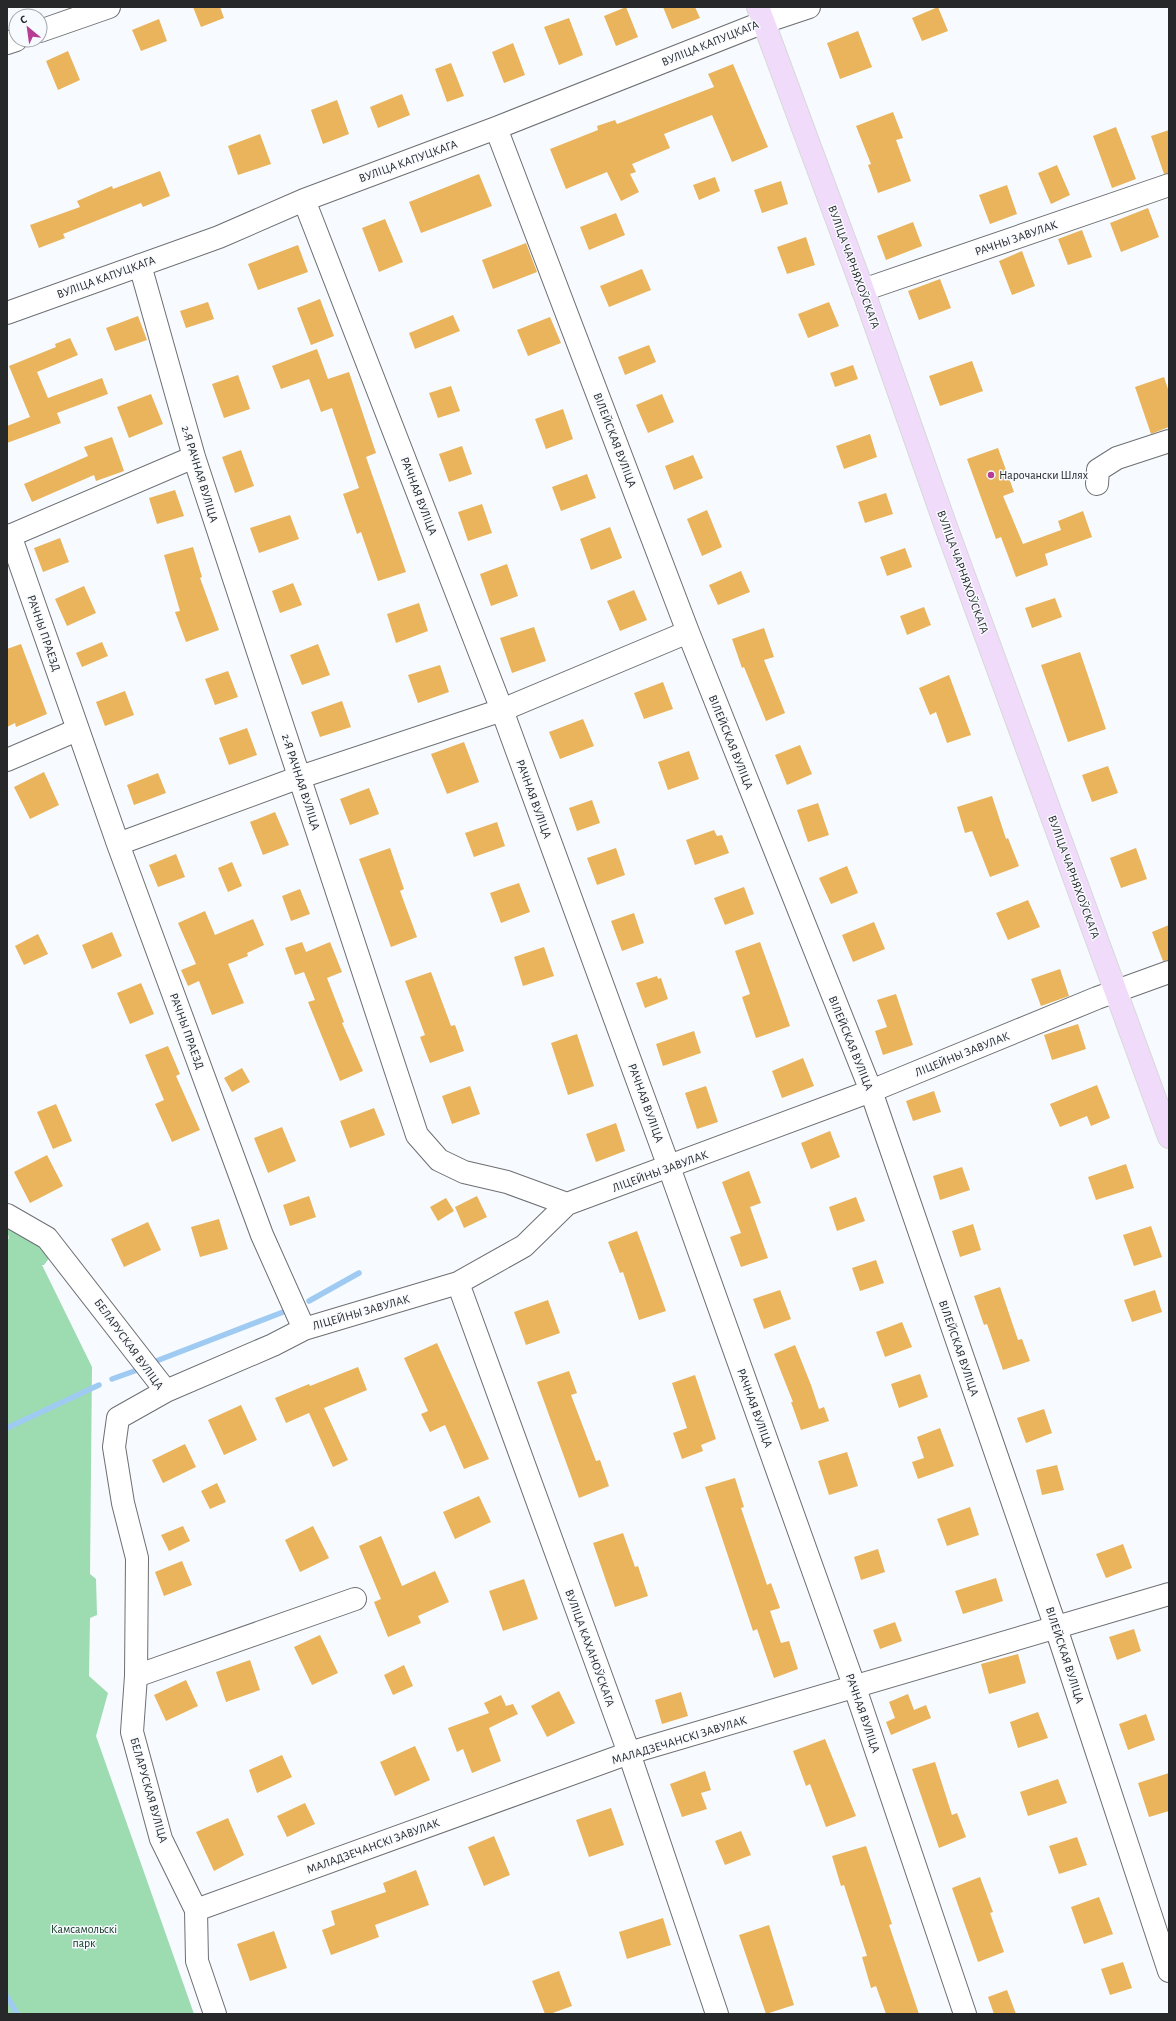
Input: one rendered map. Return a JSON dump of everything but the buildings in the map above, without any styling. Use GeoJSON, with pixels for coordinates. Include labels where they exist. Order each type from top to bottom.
{"type":"FeatureCollection","features":[{"type":"Feature","properties":{"kind":"main road","name":"ВУЛІЦА ЧАРНЯХОЎСКАГА"},"geometry":{"type":"LineString","coordinates":[[761,14],[863,290],[948,531],[1169,1136]]}},
{"type":"Feature","properties":{"kind":"street"},"geometry":{"type":"LineString","coordinates":[[48,28],[109,7]]}},
{"type":"Feature","properties":{"kind":"street","name":"ВУЛІЦА КАПУЦКАГА"},"geometry":{"type":"LineString","coordinates":[[7,313],[219,237],[304,200],[496,128],[761,14],[808,7]]}},
{"type":"Feature","properties":{"kind":"street","name":"ВІЛЕЙСКАЯ ВУЛІЦА"},"geometry":{"type":"LineString","coordinates":[[496,128],[688,632],[871,1091],[1056,1628],[1169,1971]]}},
{"type":"Feature","properties":{"kind":"street","name":"РАЧНЫ ЗАВУЛАК"},"geometry":{"type":"LineString","coordinates":[[863,290],[1169,185]]}},
{"type":"Feature","properties":{"kind":"street","name":"РАЧНАЯ ВУЛІЦА"},"geometry":{"type":"LineString","coordinates":[[304,200],[502,710],[669,1168],[855,1688],[964,2014]]}},
{"type":"Feature","properties":{"kind":"street","name":"2-Я РАЧНАЯ ВУЛІЦА"},"geometry":{"type":"LineString","coordinates":[[140,265],[194,457],[417,1135],[439,1160],[464,1172],[507,1182],[567,1204]]}},
{"type":"Feature","properties":{"kind":"street"},"geometry":{"type":"LineString","coordinates":[[1097,484],[1098,470],[1117,458],[1169,441]]}},
{"type":"Feature","properties":{"kind":"street","name":"РАЧНЫ ПРАЕЗД"},"geometry":{"type":"LineString","coordinates":[[194,457],[9,536],[118,844],[262,1235],[304,1329]]}},
{"type":"Feature","properties":{"kind":"street"},"geometry":{"type":"LineString","coordinates":[[118,844],[300,777],[502,710],[688,632]]}},
{"type":"Feature","properties":{"kind":"street"},"geometry":{"type":"LineString","coordinates":[[7,760],[77,730]]}},
{"type":"Feature","properties":{"kind":"street","name":"ЛІЦЕЙНЫ ЗАВУЛАК"},"geometry":{"type":"LineString","coordinates":[[166,1391],[272,1345],[304,1329],[458,1283],[524,1246],[567,1204],[669,1168],[871,1091],[1115,991],[1169,972]]}},
{"type":"Feature","properties":{"kind":"street","name":"БЕЛАРУСКАЯ ВУЛІЦА"},"geometry":{"type":"LineString","coordinates":[[7,1214],[47,1238],[166,1391],[118,1418],[114,1447],[123,1503],[137,1558],[136,1676],[132,1732],[161,1839],[196,1910],[196,1961],[215,2014]]}},
{"type":"Feature","properties":{"kind":"street","name":"ВУЛІЦА КАХАНОЎСКАГА"},"geometry":{"type":"LineString","coordinates":[[458,1283],[629,1753],[717,2014]]}},
{"type":"Feature","properties":{"kind":"street","name":"МАЛАДЗЕЧАНСКІ ЗАВУЛАК"},"geometry":{"type":"LineString","coordinates":[[196,1910],[629,1753],[855,1688],[1169,1594]]}},
{"type":"Feature","properties":{"kind":"street"},"geometry":{"type":"LineString","coordinates":[[136,1676],[355,1599]]}},
{"type":"Feature","properties":{"kind":"green space","name":"Камсамольскі парк"},"geometry":{"type":"Polygon","coordinates":[[[7,1229],[53,1253],[44,1265],[42,1265],[92,1367],[90,1574],[96,1579],[97,1615],[90,1618],[89,1676],[108,1693],[96,1736],[194,2014],[7,2014],[7,1238],[9,1239],[7,1229]]]}},
{"type":"Feature","properties":{"kind":"waterway"},"geometry":{"type":"LineString","coordinates":[[309,1301],[359,1273]]}},
{"type":"Feature","properties":{"kind":"waterway"},"geometry":{"type":"LineString","coordinates":[[151,1363],[291,1309]]}},
{"type":"Feature","properties":{"kind":"waterway"},"geometry":{"type":"LineString","coordinates":[[112,1379],[140,1369]]}},
{"type":"Feature","properties":{"kind":"waterway"},"geometry":{"type":"LineString","coordinates":[[7,1428],[99,1385]]}},
{"type":"Feature","properties":{"kind":"waterway"},"geometry":{"type":"LineString","coordinates":[[7,1996],[17,2014]]}},
{"type":"Feature","properties":{"kind":"place","name":"Нарочански Шлях"},"geometry":{"type":"Point","coordinates":[991,475]}}]}
